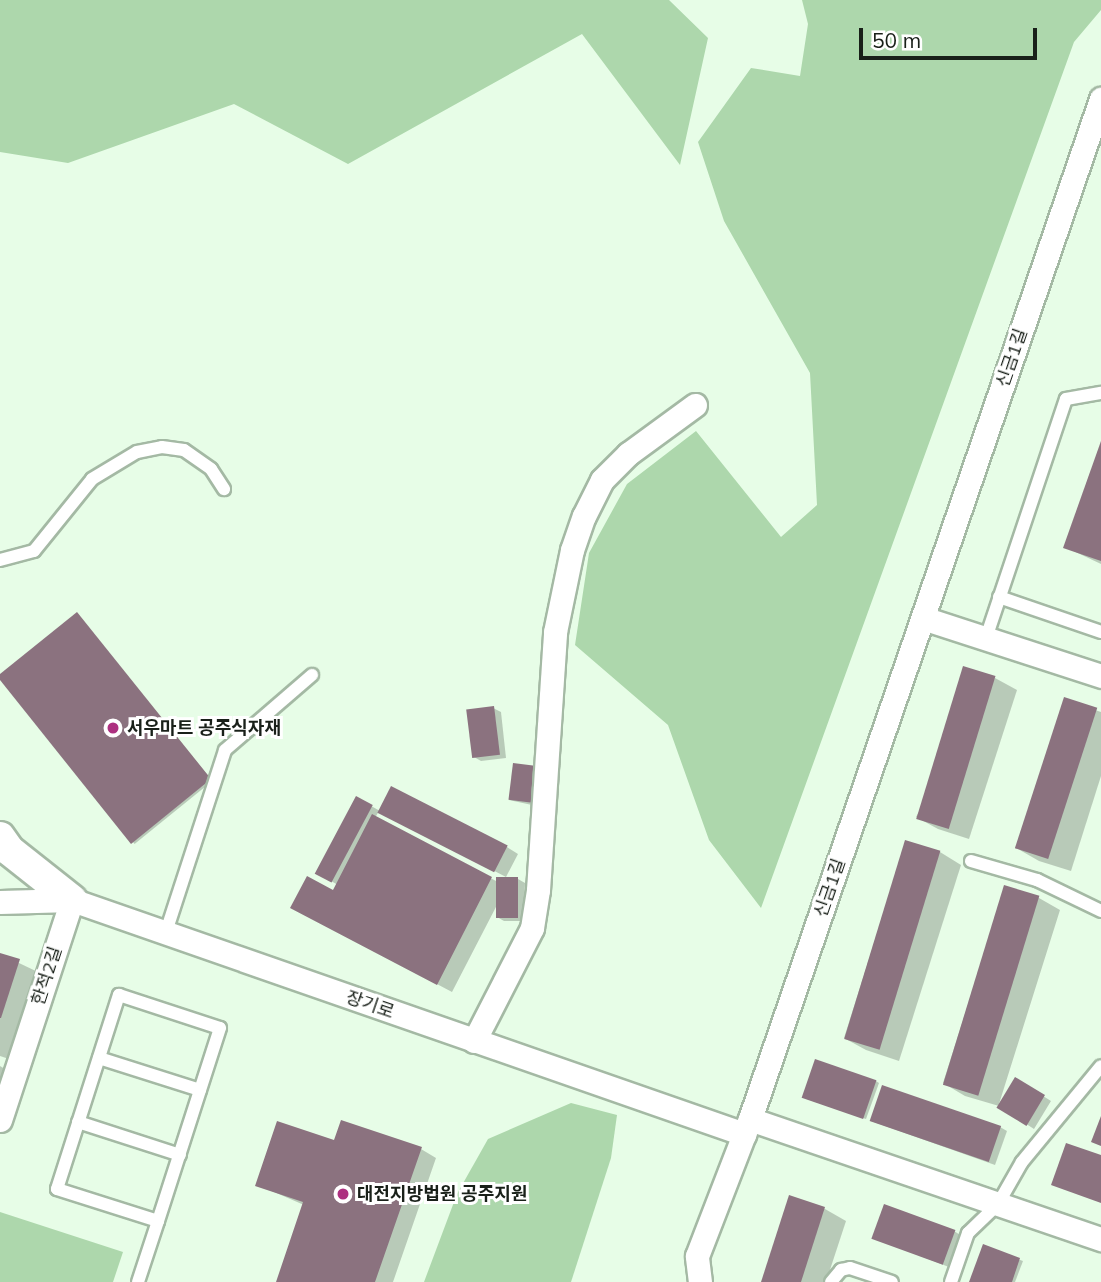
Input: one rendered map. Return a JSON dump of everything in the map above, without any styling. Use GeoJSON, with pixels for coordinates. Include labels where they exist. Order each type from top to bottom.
{"type":"FeatureCollection","features":[{"type":"Feature","properties":{"kind":"street","name":"신금1길"},"geometry":{"type":"LineString","coordinates":[[700,1282],[697,1256],[747,1127],[1101,99]]}},
{"type":"Feature","properties":{"kind":"street"},"geometry":{"type":"LineString","coordinates":[[474,1041],[532,928],[538,890],[555,632],[572,550],[602,481],[628,454],[695,405]]}},
{"type":"Feature","properties":{"kind":"street"},"geometry":{"type":"LineString","coordinates":[[923,618],[1101,676]]}},
{"type":"Feature","properties":{"kind":"street","name":"장기로"},"geometry":{"type":"LineString","coordinates":[[3,846],[72,900],[165,935],[474,1041],[747,1127]]}},
{"type":"Feature","properties":{"kind":"street"},"geometry":{"type":"LineString","coordinates":[[0,902],[72,900]]}},
{"type":"Feature","properties":{"kind":"street","name":"한적2길"},"geometry":{"type":"LineString","coordinates":[[0,1120],[72,900]]}},
{"type":"Feature","properties":{"kind":"street"},"geometry":{"type":"LineString","coordinates":[[747,1127],[998,1204],[1101,1239]]}},
{"type":"Feature","properties":{"kind":"street"},"geometry":{"type":"LineString","coordinates":[[680,1282],[697,1256]]}},
{"type":"Feature","properties":{"kind":"lane"},"geometry":{"type":"LineString","coordinates":[[986,638],[1066,399],[1101,393]]}},
{"type":"Feature","properties":{"kind":"lane"},"geometry":{"type":"LineString","coordinates":[[0,560],[34,551],[92,478],[137,452],[162,447],[184,450],[211,469],[224,489]]}},
{"type":"Feature","properties":{"kind":"lane"},"geometry":{"type":"LineString","coordinates":[[999,597],[1101,632]]}},
{"type":"Feature","properties":{"kind":"lane"},"geometry":{"type":"LineString","coordinates":[[165,935],[225,750],[312,675]]}},
{"type":"Feature","properties":{"kind":"lane"},"geometry":{"type":"LineString","coordinates":[[971,861],[1037,880],[1101,911]]}},
{"type":"Feature","properties":{"kind":"lane"},"geometry":{"type":"LineString","coordinates":[[138,1282],[159,1221],[220,1028],[119,995],[57,1189],[159,1221]]}},
{"type":"Feature","properties":{"kind":"lane"},"geometry":{"type":"LineString","coordinates":[[99,1058],[200,1090]]}},
{"type":"Feature","properties":{"kind":"lane"},"geometry":{"type":"LineString","coordinates":[[950,1282],[968,1233],[998,1204],[1022,1162],[1101,1066]]}},
{"type":"Feature","properties":{"kind":"lane"},"geometry":{"type":"LineString","coordinates":[[78,1122],[180,1155]]}},
{"type":"Feature","properties":{"kind":"lane"},"geometry":{"type":"LineString","coordinates":[[831,1282],[841,1270],[850,1268],[892,1282]]}},
{"type":"Feature","properties":{"kind":"green space"},"geometry":{"type":"Polygon","coordinates":[[[0,0],[669,0],[708,38],[680,165],[582,34],[348,164],[234,104],[68,163],[0,152],[0,0]]]}},
{"type":"Feature","properties":{"kind":"green space"},"geometry":{"type":"Polygon","coordinates":[[[802,0],[1101,0],[1101,10],[1074,42],[761,908],[709,840],[668,725],[575,645],[589,553],[627,484],[696,431],[781,537],[817,505],[810,373],[724,221],[698,142],[751,68],[800,76],[808,24],[802,0]]]}},
{"type":"Feature","properties":{"kind":"green space"},"geometry":{"type":"Polygon","coordinates":[[[571,1103],[617,1115],[611,1158],[571,1282],[424,1282],[457,1194],[488,1139],[571,1103]]]}},
{"type":"Feature","properties":{"kind":"green space"},"geometry":{"type":"Polygon","coordinates":[[[0,1212],[123,1252],[113,1282],[0,1282],[0,1212]]]}},
{"type":"Feature","properties":{"kind":"building"},"geometry":{"type":"Polygon","coordinates":[[[1101,441],[1101,561],[1063,548],[1101,441]]]}},
{"type":"Feature","properties":{"kind":"building"},"geometry":{"type":"Polygon","coordinates":[[[77,612],[211,779],[131,844],[0,680],[0,674],[77,612]]]}},
{"type":"Feature","properties":{"kind":"building"},"geometry":{"type":"Polygon","coordinates":[[[963,666],[996,676],[949,829],[916,819],[963,666]]]}},
{"type":"Feature","properties":{"kind":"building"},"geometry":{"type":"Polygon","coordinates":[[[1064,697],[1097,708],[1048,859],[1015,848],[1064,697]]]}},
{"type":"Feature","properties":{"kind":"building"},"geometry":{"type":"Polygon","coordinates":[[[494,706],[500,755],[472,758],[466,709],[494,706]]]}},
{"type":"Feature","properties":{"kind":"building"},"geometry":{"type":"Polygon","coordinates":[[[513,763],[539,766],[534,803],[508,800],[513,763]]]}},
{"type":"Feature","properties":{"kind":"building"},"geometry":{"type":"Polygon","coordinates":[[[391,786],[508,845],[494,872],[377,813],[391,786]]]}},
{"type":"Feature","properties":{"kind":"building"},"geometry":{"type":"Polygon","coordinates":[[[356,796],[373,805],[331,883],[315,874],[356,796]]]}},
{"type":"Feature","properties":{"kind":"building"},"geometry":{"type":"Polygon","coordinates":[[[372,814],[492,877],[437,985],[290,908],[307,876],[333,890],[372,814]]]}},
{"type":"Feature","properties":{"kind":"building"},"geometry":{"type":"Polygon","coordinates":[[[905,840],[940,851],[880,1050],[844,1039],[905,840]]]}},
{"type":"Feature","properties":{"kind":"building"},"geometry":{"type":"Polygon","coordinates":[[[496,877],[518,877],[518,918],[496,918],[496,877]]]}},
{"type":"Feature","properties":{"kind":"building"},"geometry":{"type":"Polygon","coordinates":[[[1004,885],[1039,896],[978,1096],[943,1085],[1004,885]]]}},
{"type":"Feature","properties":{"kind":"building"},"geometry":{"type":"Polygon","coordinates":[[[0,953],[20,959],[1,1018],[0,1018],[0,953]]]}},
{"type":"Feature","properties":{"kind":"building"},"geometry":{"type":"Polygon","coordinates":[[[815,1059],[876,1080],[863,1119],[802,1098],[815,1059]]]}},
{"type":"Feature","properties":{"kind":"building"},"geometry":{"type":"Polygon","coordinates":[[[1015,1077],[1045,1095],[1026,1126],[996,1108],[1015,1077]]]}},
{"type":"Feature","properties":{"kind":"building"},"geometry":{"type":"Polygon","coordinates":[[[882,1085],[1001,1126],[989,1162],[870,1121],[882,1085]]]}},
{"type":"Feature","properties":{"kind":"building"},"geometry":{"type":"Polygon","coordinates":[[[1101,1116],[1101,1146],[1091,1142],[1101,1116]]]}},
{"type":"Feature","properties":{"kind":"building","name":"대전지방법원 공주지원"},"geometry":{"type":"Polygon","coordinates":[[[341,1120],[422,1147],[375,1282],[276,1282],[303,1202],[255,1186],[277,1121],[334,1140],[341,1120]]]}},
{"type":"Feature","properties":{"kind":"building"},"geometry":{"type":"Polygon","coordinates":[[[1066,1143],[1101,1155],[1101,1203],[1051,1185],[1066,1143]]]}},
{"type":"Feature","properties":{"kind":"building"},"geometry":{"type":"Polygon","coordinates":[[[789,1195],[825,1207],[801,1282],[761,1282],[789,1195]]]}},
{"type":"Feature","properties":{"kind":"building"},"geometry":{"type":"Polygon","coordinates":[[[884,1204],[955,1230],[943,1265],[871,1239],[884,1204]]]}},
{"type":"Feature","properties":{"kind":"building"},"geometry":{"type":"Polygon","coordinates":[[[983,1244],[1020,1258],[1012,1282],[969,1282],[983,1244]]]}},
{"type":"Feature","properties":{"kind":"place","name":"서우마트 공주식자재"},"geometry":{"type":"Point","coordinates":[113,728]}},
{"type":"Feature","properties":{"kind":"place","name":"대전지방법원 공주지원"},"geometry":{"type":"Point","coordinates":[343,1194]}}]}
